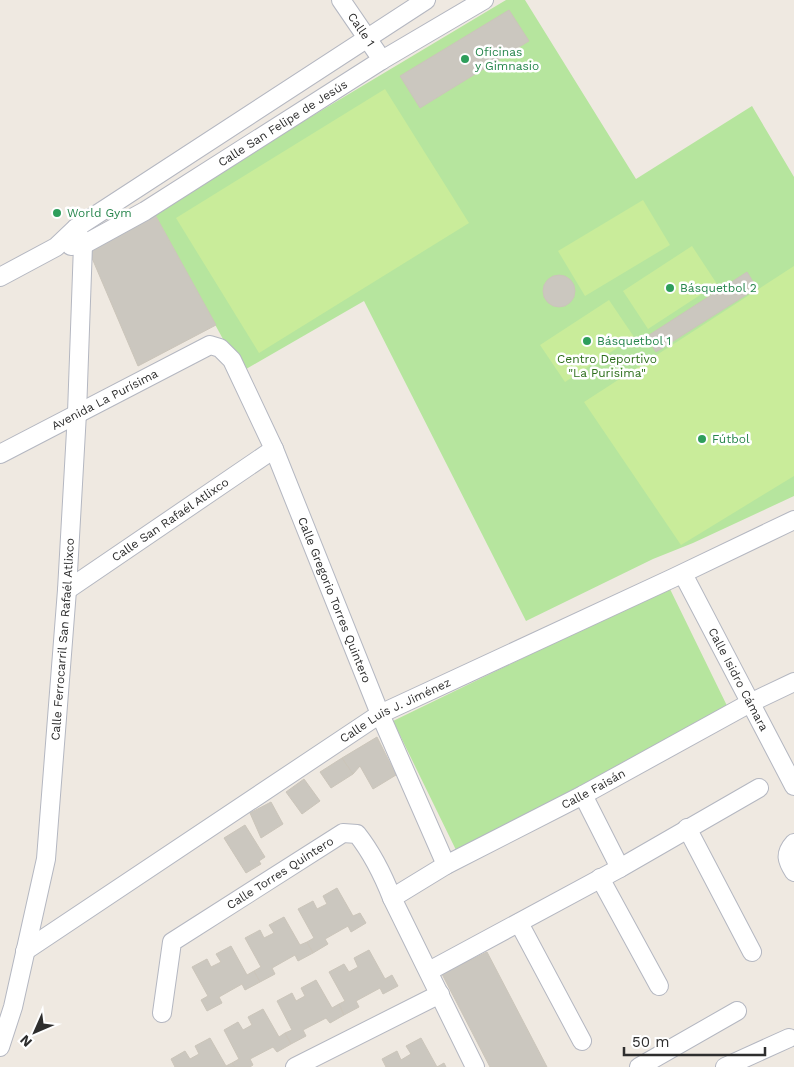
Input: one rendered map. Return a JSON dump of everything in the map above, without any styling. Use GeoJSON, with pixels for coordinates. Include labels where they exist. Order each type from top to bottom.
{"type":"FeatureCollection","features":[{"type":"Feature","properties":{"kind":"street","name":"Calle 1"},"geometry":{"type":"LineString","coordinates":[[341,0],[382,60]]}},
{"type":"Feature","properties":{"kind":"street","name":"Calle San Felipe de Jesús"},"geometry":{"type":"LineString","coordinates":[[56,247],[76,228],[426,0]]}},
{"type":"Feature","properties":{"kind":"street","name":"Calle San Felipe de Jesús"},"geometry":{"type":"LineString","coordinates":[[83,245],[145,211],[382,60],[484,0]]}},
{"type":"Feature","properties":{"kind":"street","name":"Calle Ferrocarril San Rafaél Atlixco"},"geometry":{"type":"LineString","coordinates":[[0,1047],[13,1007],[46,859],[67,590],[77,413],[83,245],[76,228]]}},
{"type":"Feature","properties":{"kind":"street"},"geometry":{"type":"LineString","coordinates":[[0,277],[56,247],[83,245]]}},
{"type":"Feature","properties":{"kind":"street","name":"Avenida La Purísima"},"geometry":{"type":"LineString","coordinates":[[0,454],[210,345]]}},
{"type":"Feature","properties":{"kind":"street","name":"Calle Gregorio Torres Quintero"},"geometry":{"type":"LineString","coordinates":[[210,345],[220,348],[232,360],[274,448],[380,714],[446,865]]}},
{"type":"Feature","properties":{"kind":"street","name":"Calle San Rafaél Atlixco"},"geometry":{"type":"LineString","coordinates":[[67,590],[274,448]]}},
{"type":"Feature","properties":{"kind":"street","name":"Calle Luis J. Jiménez"},"geometry":{"type":"LineString","coordinates":[[25,951],[380,714],[794,520]]}},
{"type":"Feature","properties":{"kind":"street","name":"Calle Isidro Cámara"},"geometry":{"type":"LineString","coordinates":[[682,574],[794,786]]}},
{"type":"Feature","properties":{"kind":"street","name":"Calle Faisán"},"geometry":{"type":"LineString","coordinates":[[392,898],[446,865],[583,795],[750,703],[794,682]]}},
{"type":"Feature","properties":{"kind":"street"},"geometry":{"type":"LineString","coordinates":[[429,971],[620,868],[760,788]]}},
{"type":"Feature","properties":{"kind":"street"},"geometry":{"type":"LineString","coordinates":[[583,795],[620,868]]}},
{"type":"Feature","properties":{"kind":"street"},"geometry":{"type":"LineString","coordinates":[[687,828],[752,952]]}},
{"type":"Feature","properties":{"kind":"street","name":"Calle Torres Quintero"},"geometry":{"type":"LineString","coordinates":[[162,1013],[172,942],[342,833],[356,834],[366,846],[385,880],[475,1067]]}},
{"type":"Feature","properties":{"kind":"street"},"geometry":{"type":"LineString","coordinates":[[794,843],[787,853],[787,861],[794,872]]}},
{"type":"Feature","properties":{"kind":"street"},"geometry":{"type":"LineString","coordinates":[[600,878],[659,986]]}},
{"type":"Feature","properties":{"kind":"street"},"geometry":{"type":"LineString","coordinates":[[519,923],[582,1041]]}},
{"type":"Feature","properties":{"kind":"street"},"geometry":{"type":"LineString","coordinates":[[295,1067],[440,994]]}},
{"type":"Feature","properties":{"kind":"street"},"geometry":{"type":"LineString","coordinates":[[639,1067],[738,1011]]}},
{"type":"Feature","properties":{"kind":"street"},"geometry":{"type":"LineString","coordinates":[[726,1067],[789,1038]]}},
{"type":"Feature","properties":{"kind":"green space","name":"Centro Deportivo \"La Purisima\""},"geometry":{"type":"Polygon","coordinates":[[[506,0],[525,0],[636,179],[752,106],[794,177],[794,496],[693,543],[653,559],[526,621],[364,301],[241,372],[153,211],[506,0]]]}},
{"type":"Feature","properties":{"kind":"green space"},"geometry":{"type":"Polygon","coordinates":[[[385,89],[469,223],[259,353],[176,218],[385,89]]]}},
{"type":"Feature","properties":{"kind":"green space"},"geometry":{"type":"Polygon","coordinates":[[[643,200],[670,245],[585,296],[558,251],[643,200]]]}},
{"type":"Feature","properties":{"kind":"green space","name":"Básquetbol 2"},"geometry":{"type":"Polygon","coordinates":[[[692,246],[717,284],[648,329],[623,291],[692,246]]]}},
{"type":"Feature","properties":{"kind":"green space","name":"Fútbol"},"geometry":{"type":"Polygon","coordinates":[[[794,266],[794,476],[681,545],[584,402],[794,266]]]}},
{"type":"Feature","properties":{"kind":"green space","name":"Básquetbol 1"},"geometry":{"type":"Polygon","coordinates":[[[609,300],[634,337],[565,382],[540,345],[609,300]]]}},
{"type":"Feature","properties":{"kind":"green space"},"geometry":{"type":"Polygon","coordinates":[[[669,587],[732,716],[456,850],[393,721],[669,587]]]}},
{"type":"Feature","properties":{"kind":"building","name":"Oficinas y Gimnasio"},"geometry":{"type":"Polygon","coordinates":[[[509,10],[529,41],[420,108],[400,76],[509,10]]]}},
{"type":"Feature","properties":{"kind":"building"},"geometry":{"type":"Polygon","coordinates":[[[153,211],[216,325],[138,366],[89,251],[153,211]]]}},
{"type":"Feature","properties":{"kind":"building"},"geometry":{"type":"Polygon","coordinates":[[[747,272],[757,288],[656,352],[646,337],[747,272]]]}},
{"type":"Feature","properties":{"kind":"building"},"geometry":{"type":"Polygon","coordinates":[[[559,275],[565,276],[570,280],[574,285],[574,297],[570,302],[565,306],[559,307],[553,306],[548,302],[544,297],[543,291],[544,285],[548,280],[553,276],[559,275]]]}},
{"type":"Feature","properties":{"kind":"building"},"geometry":{"type":"Polygon","coordinates":[[[377,737],[396,775],[373,789],[360,766],[353,774],[342,758],[377,737]]]}},
{"type":"Feature","properties":{"kind":"building"},"geometry":{"type":"Polygon","coordinates":[[[342,758],[353,774],[331,788],[320,772],[342,758]]]}},
{"type":"Feature","properties":{"kind":"building"},"geometry":{"type":"Polygon","coordinates":[[[304,779],[320,801],[302,814],[286,792],[304,779]]]}},
{"type":"Feature","properties":{"kind":"building"},"geometry":{"type":"Polygon","coordinates":[[[271,802],[283,824],[261,838],[250,813],[271,802]]]}},
{"type":"Feature","properties":{"kind":"building"},"geometry":{"type":"Polygon","coordinates":[[[245,825],[265,857],[259,861],[261,864],[246,873],[224,838],[245,825]]]}},
{"type":"Feature","properties":{"kind":"building"},"geometry":{"type":"Polygon","coordinates":[[[337,888],[353,916],[360,913],[366,923],[351,932],[348,926],[325,939],[328,944],[313,953],[307,942],[314,938],[298,909],[313,901],[317,909],[327,904],[323,896],[337,888]]]}},
{"type":"Feature","properties":{"kind":"building"},"geometry":{"type":"Polygon","coordinates":[[[284,917],[300,945],[307,942],[313,953],[298,961],[295,955],[272,968],[275,974],[260,982],[254,971],[261,967],[245,938],[260,930],[264,938],[274,933],[269,925],[284,917]]]}},
{"type":"Feature","properties":{"kind":"building"},"geometry":{"type":"Polygon","coordinates":[[[231,946],[247,975],[254,971],[260,982],[245,990],[242,984],[219,997],[222,1003],[207,1011],[201,1000],[208,996],[192,967],[207,959],[211,967],[221,962],[216,954],[231,946]]]}},
{"type":"Feature","properties":{"kind":"building"},"geometry":{"type":"Polygon","coordinates":[[[369,950],[385,979],[392,975],[398,986],[383,994],[380,988],[356,1001],[359,1007],[344,1015],[339,1004],[345,1001],[329,972],[344,964],[349,972],[358,967],[354,958],[369,950]]]}},
{"type":"Feature","properties":{"kind":"building"},"geometry":{"type":"Polygon","coordinates":[[[487,952],[547,1067],[490,1067],[442,974],[487,952]]]}},
{"type":"Feature","properties":{"kind":"building"},"geometry":{"type":"Polygon","coordinates":[[[316,980],[332,1008],[339,1004],[344,1015],[330,1023],[326,1018],[303,1030],[306,1036],[291,1044],[285,1033],[292,1030],[277,1001],[292,993],[296,1001],[305,996],[301,988],[316,980]]]}},
{"type":"Feature","properties":{"kind":"building"},"geometry":{"type":"Polygon","coordinates":[[[263,1009],[279,1037],[285,1033],[291,1044],[277,1052],[273,1047],[250,1059],[253,1065],[250,1067],[235,1067],[232,1063],[239,1059],[224,1030],[238,1022],[243,1030],[252,1025],[248,1017],[263,1009]]]}},
{"type":"Feature","properties":{"kind":"building"},"geometry":{"type":"Polygon","coordinates":[[[210,1038],[226,1066],[232,1063],[235,1067],[175,1067],[171,1059],[185,1051],[190,1059],[199,1054],[195,1046],[210,1038]]]}},
{"type":"Feature","properties":{"kind":"building"},"geometry":{"type":"Polygon","coordinates":[[[421,1038],[437,1067],[386,1067],[382,1059],[397,1051],[401,1060],[411,1054],[406,1046],[421,1038]]]}},
{"type":"Feature","properties":{"kind":"building"},"geometry":{"type":"Polygon","coordinates":[[[444,1063],[446,1067],[437,1067],[444,1063]]]}},
{"type":"Feature","properties":{"kind":"place","name":"Oficinas y Gimnasio"},"geometry":{"type":"Point","coordinates":[465,59]}},
{"type":"Feature","properties":{"kind":"place","name":"World Gym"},"geometry":{"type":"Point","coordinates":[57,213]}},
{"type":"Feature","properties":{"kind":"place","name":"Básquetbol 2"},"geometry":{"type":"Point","coordinates":[670,288]}},
{"type":"Feature","properties":{"kind":"place","name":"Básquetbol 1"},"geometry":{"type":"Point","coordinates":[587,341]}},
{"type":"Feature","properties":{"kind":"place","name":"Fútbol"},"geometry":{"type":"Point","coordinates":[702,439]}}]}
